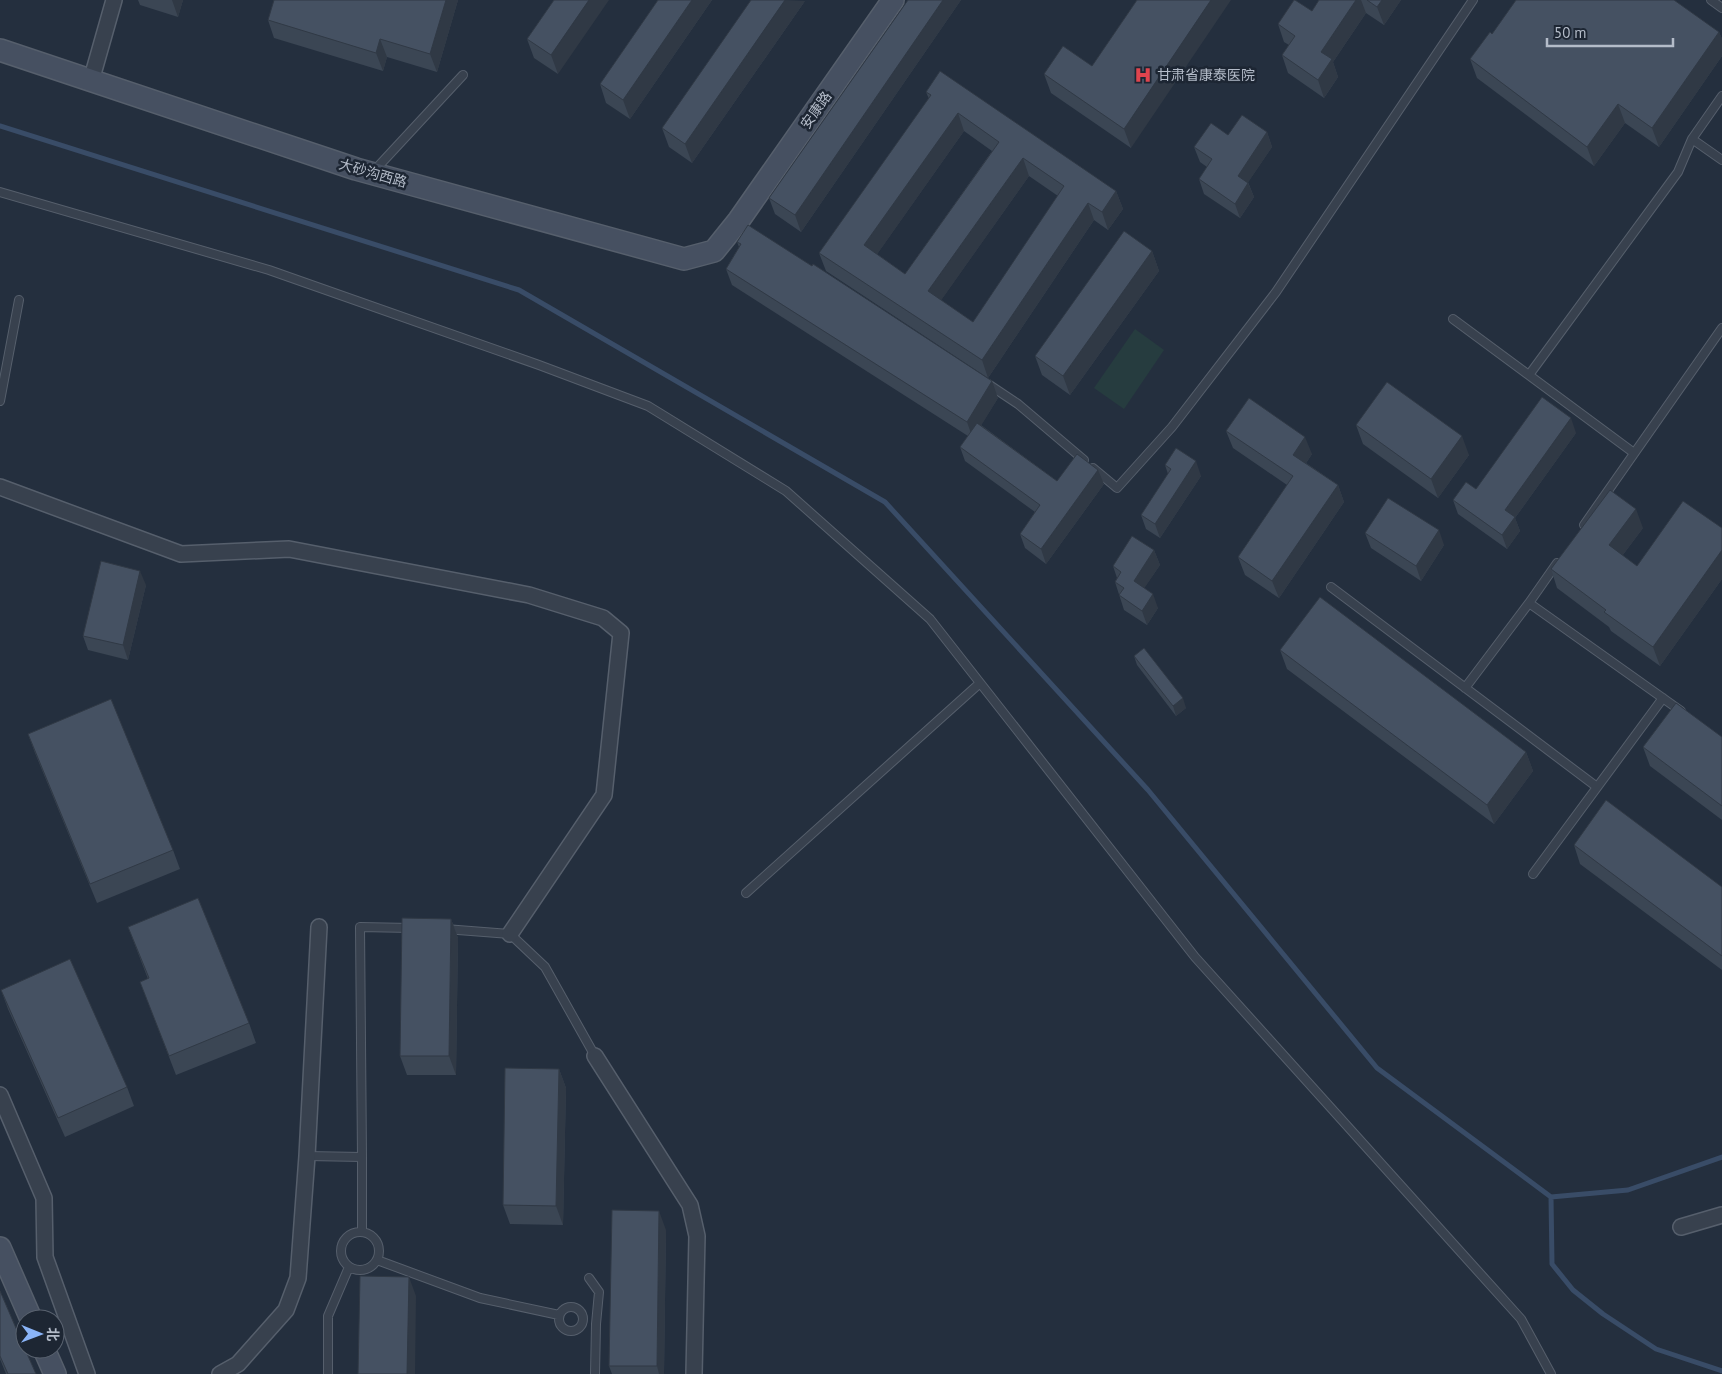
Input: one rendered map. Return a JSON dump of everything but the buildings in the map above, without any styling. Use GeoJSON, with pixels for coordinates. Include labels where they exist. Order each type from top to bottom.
{"type":"FeatureCollection","features":[{"type":"Feature","properties":{"kind":"street"},"geometry":{"type":"LineString","coordinates":[[91,81],[114,0]]}},
{"type":"Feature","properties":{"kind":"street","name":"安康路"},"geometry":{"type":"LineString","coordinates":[[743,223],[893,0]]}},
{"type":"Feature","properties":{"kind":"street","name":"大砂沟西路"},"geometry":{"type":"LineString","coordinates":[[0,50],[372,174],[684,259],[714,251],[743,223]]}},
{"type":"Feature","properties":{"kind":"street"},"geometry":{"type":"LineString","coordinates":[[0,487],[181,554],[289,549],[529,595],[603,618],[621,633],[604,795],[510,934]]}},
{"type":"Feature","properties":{"kind":"street"},"geometry":{"type":"LineString","coordinates":[[220,1374],[238,1364],[286,1310],[298,1278],[307,1156],[318,927]]}},
{"type":"Feature","properties":{"kind":"street"},"geometry":{"type":"LineString","coordinates":[[596,1056],[690,1205],[697,1236],[694,1374]]}},
{"type":"Feature","properties":{"kind":"street"},"geometry":{"type":"LineString","coordinates":[[0,1095],[44,1198],[45,1257],[87,1374]]}},
{"type":"Feature","properties":{"kind":"street"},"geometry":{"type":"LineString","coordinates":[[1681,1227],[1722,1215]]}},
{"type":"Feature","properties":{"kind":"street"},"geometry":{"type":"LineString","coordinates":[[0,1248],[27,1309]]}},
{"type":"Feature","properties":{"kind":"street"},"geometry":{"type":"LineString","coordinates":[[48,1359],[55,1374]]}},
{"type":"Feature","properties":{"kind":"lane"},"geometry":{"type":"LineString","coordinates":[[985,382],[1018,404],[1117,488],[1172,427],[1276,292],[1473,0]]}},
{"type":"Feature","properties":{"kind":"lane"},"geometry":{"type":"LineString","coordinates":[[1711,0],[1722,8]]}},
{"type":"Feature","properties":{"kind":"lane"},"geometry":{"type":"LineString","coordinates":[[372,174],[463,75]]}},
{"type":"Feature","properties":{"kind":"lane"},"geometry":{"type":"LineString","coordinates":[[1529,375],[1678,172],[1692,139],[1722,96]]}},
{"type":"Feature","properties":{"kind":"lane"},"geometry":{"type":"LineString","coordinates":[[1692,139],[1722,160]]}},
{"type":"Feature","properties":{"kind":"lane"},"geometry":{"type":"LineString","coordinates":[[0,192],[269,270],[539,365],[648,406],[786,491],[930,619],[1195,956],[1520,1319],[1551,1374]]}},
{"type":"Feature","properties":{"kind":"lane"},"geometry":{"type":"LineString","coordinates":[[0,401],[19,300]]}},
{"type":"Feature","properties":{"kind":"lane"},"geometry":{"type":"LineString","coordinates":[[1453,320],[1634,453]]}},
{"type":"Feature","properties":{"kind":"lane"},"geometry":{"type":"LineString","coordinates":[[1578,532],[1722,328]]}},
{"type":"Feature","properties":{"kind":"lane"},"geometry":{"type":"LineString","coordinates":[[1465,688],[1562,556]]}},
{"type":"Feature","properties":{"kind":"lane"},"geometry":{"type":"LineString","coordinates":[[1330,587],[1597,787]]}},
{"type":"Feature","properties":{"kind":"lane"},"geometry":{"type":"LineString","coordinates":[[1529,603],[1685,714]]}},
{"type":"Feature","properties":{"kind":"lane"},"geometry":{"type":"LineString","coordinates":[[746,893],[980,683]]}},
{"type":"Feature","properties":{"kind":"lane"},"geometry":{"type":"LineString","coordinates":[[1533,874],[1663,698]]}},
{"type":"Feature","properties":{"kind":"lane"},"geometry":{"type":"LineString","coordinates":[[362,1231],[360,927],[417,928]]}},
{"type":"Feature","properties":{"kind":"lane"},"geometry":{"type":"LineString","coordinates":[[436,929],[510,934],[545,967],[596,1056]]}},
{"type":"Feature","properties":{"kind":"lane"},"geometry":{"type":"LineString","coordinates":[[307,1156],[362,1157]]}},
{"type":"Feature","properties":{"kind":"lane"},"geometry":{"type":"LineString","coordinates":[[362,1231],[373,1236],[377,1241],[379,1254],[377,1260],[368,1269],[361,1270],[349,1267],[341,1256],[342,1244],[350,1234],[362,1231]]}},
{"type":"Feature","properties":{"kind":"lane"},"geometry":{"type":"LineString","coordinates":[[377,1260],[480,1298],[560,1315]]}},
{"type":"Feature","properties":{"kind":"lane"},"geometry":{"type":"LineString","coordinates":[[328,1374],[328,1316],[349,1267]]}},
{"type":"Feature","properties":{"kind":"lane"},"geometry":{"type":"LineString","coordinates":[[589,1278],[599,1292],[595,1374]]}},
{"type":"Feature","properties":{"kind":"lane"},"geometry":{"type":"LineString","coordinates":[[572,1306],[580,1310],[584,1321],[580,1328],[568,1331],[562,1326],[560,1315],[564,1308],[572,1306]]}},
{"type":"Feature","properties":{"kind":"lane"},"geometry":{"type":"LineString","coordinates":[[584,1321],[596,1324]]}},
{"type":"Feature","properties":{"kind":"green space"},"geometry":{"type":"Polygon","coordinates":[[[1135,329],[1164,350],[1124,409],[1094,388],[1135,329]]]}},
{"type":"Feature","properties":{"kind":"waterway"},"geometry":{"type":"LineString","coordinates":[[0,126],[519,290],[885,502],[1148,790],[1377,1068],[1551,1197],[1628,1190],[1722,1157]]}},
{"type":"Feature","properties":{"kind":"waterway"},"geometry":{"type":"LineString","coordinates":[[1551,1197],[1552,1264],[1573,1290],[1603,1314],[1656,1349],[1722,1371]]}},
{"type":"Feature","properties":{"kind":"place","name":"甘肃省康泰医院"},"geometry":{"type":"Point","coordinates":[1143,75]}}]}
